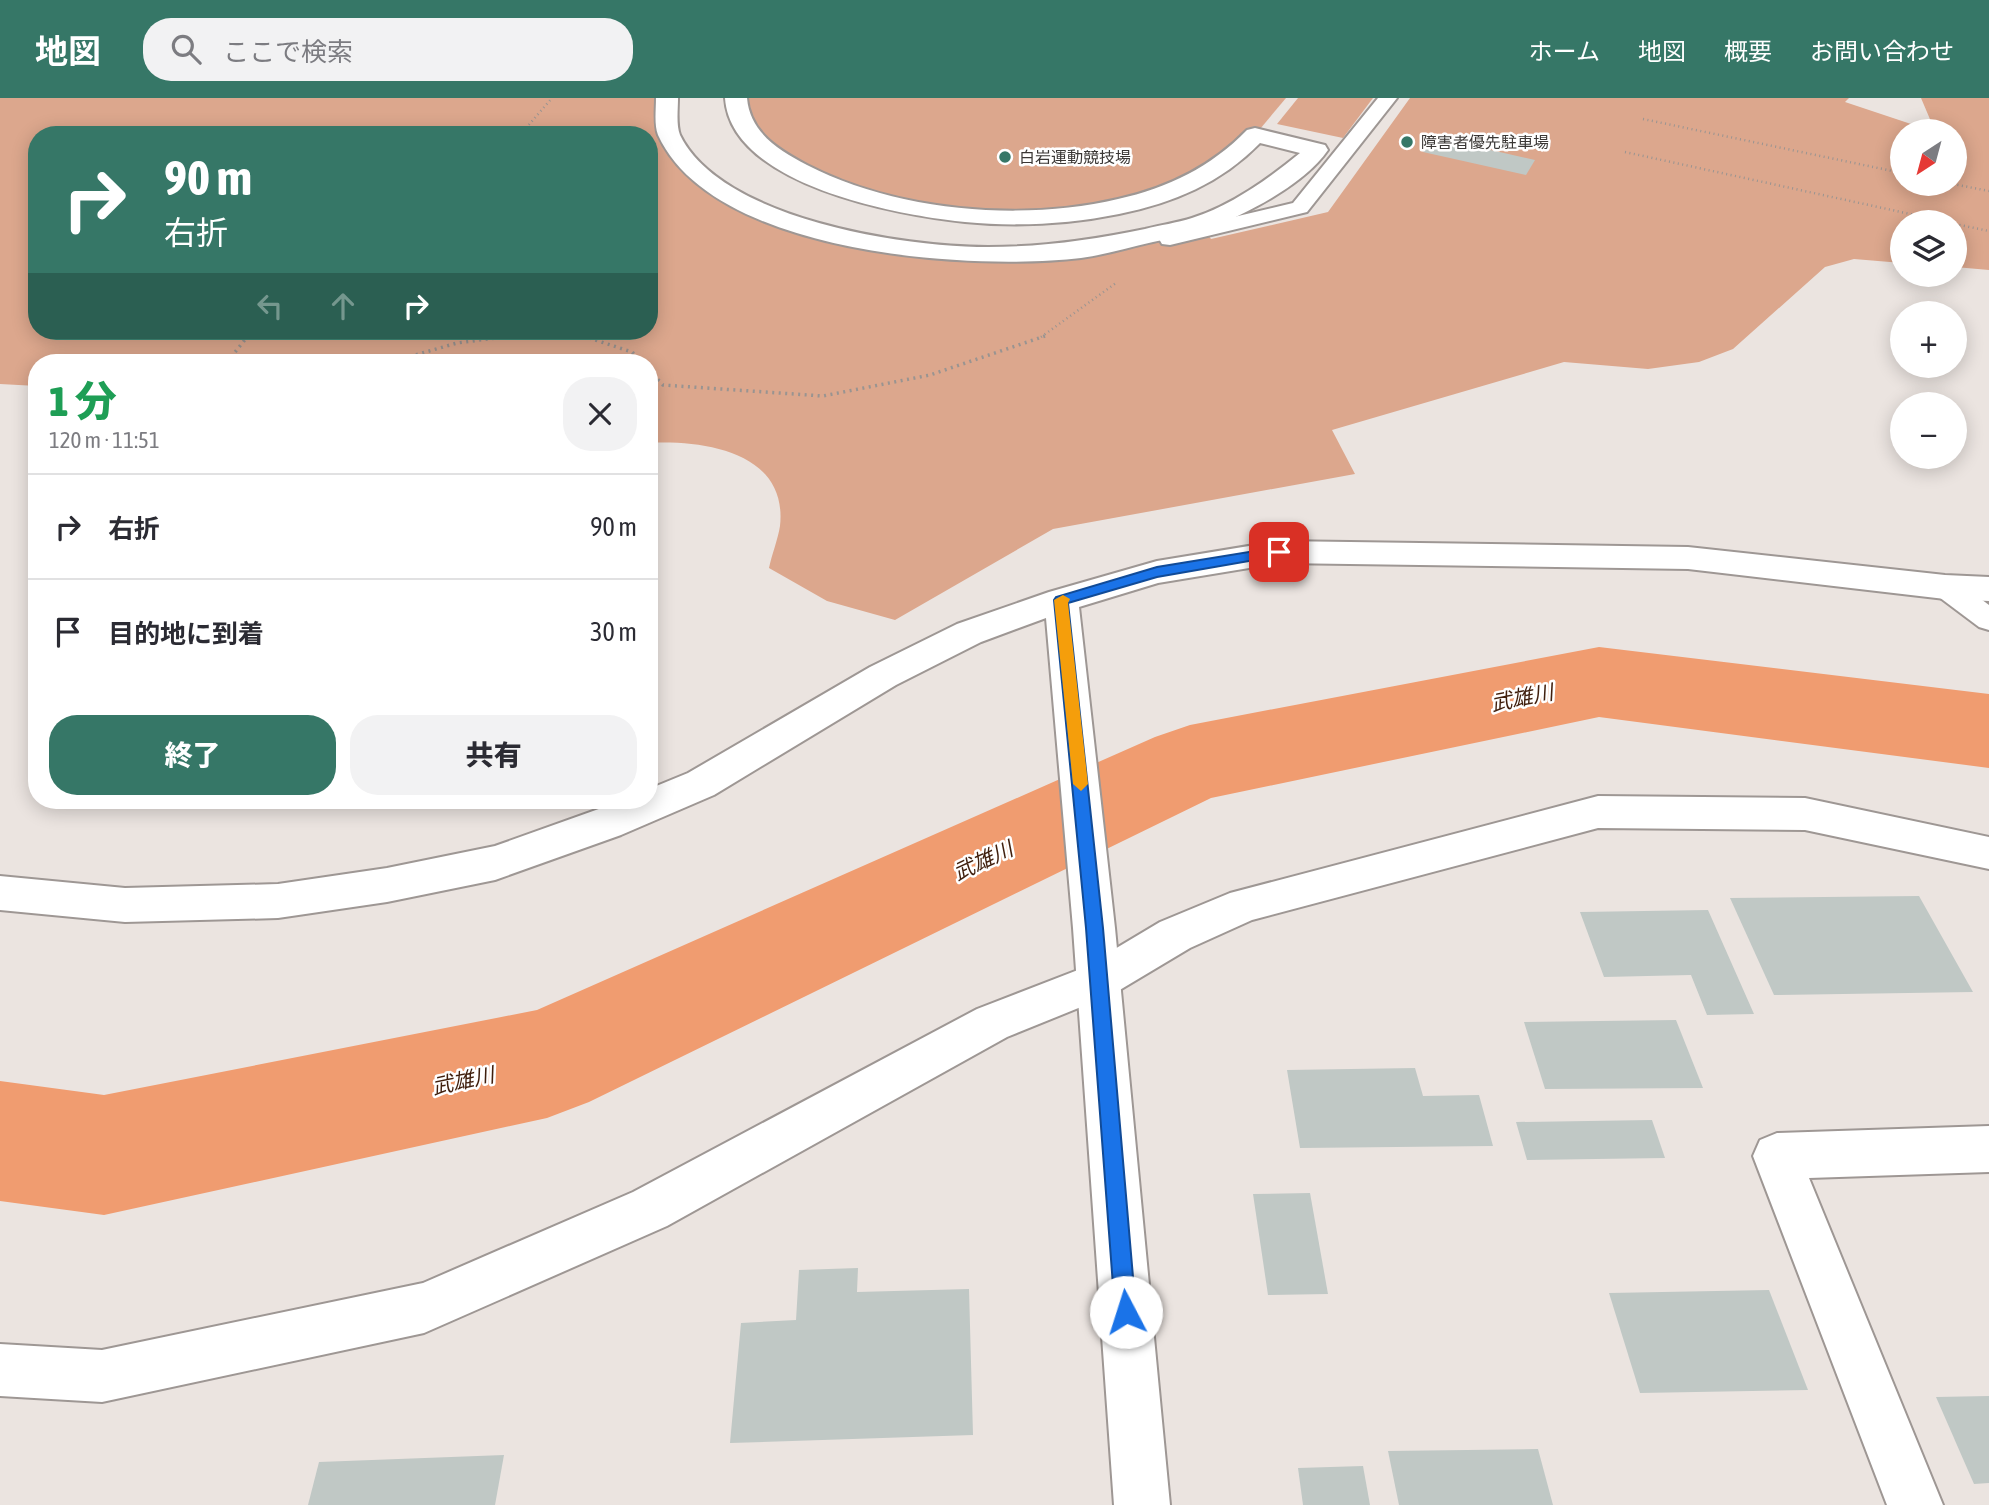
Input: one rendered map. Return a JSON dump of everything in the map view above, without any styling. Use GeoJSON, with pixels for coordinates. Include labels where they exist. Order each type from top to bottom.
{"type":"FeatureCollection","features":[{"type":"Feature","properties":{"kind":"street"},"geometry":{"type":"LineString","coordinates":[[667,98],[668,133],[690,164],[733,200],[802,227],[884,245],[986,255],[1082,250],[1200,224],[1275,186],[1317,149],[1255,135],[1232,159],[1199,180],[1160,196],[1076,212],[1020,217],[962,215],[904,208],[849,193],[804,175],[773,155],[747,133],[736,98]]}},
{"type":"Feature","properties":{"kind":"street"},"geometry":{"type":"LineString","coordinates":[[658,802],[701,784],[883,676],[969,633],[1061,600],[1157,572],[1279,552],[1688,558],[1945,587],[1989,589]]}},
{"type":"Feature","properties":{"kind":"street"},"geometry":{"type":"LineString","coordinates":[[1061,600],[1094,928],[1142,1505]]}},
{"type":"Feature","properties":{"kind":"street"},"geometry":{"type":"LineString","coordinates":[[0,893],[125,905],[278,901],[387,885],[495,863],[642,809]]}},
{"type":"Feature","properties":{"kind":"street"},"geometry":{"type":"LineString","coordinates":[[0,1370],[102,1376],[424,1308],[650,1209],[992,1023],[1098,981],[1175,935],[1244,905],[1598,812],[1805,814],[1989,853]]}},
{"type":"Feature","properties":{"kind":"street"},"geometry":{"type":"LineString","coordinates":[[1915,1505],[1777,1156],[1989,1149]]}},
{"type":"Feature","properties":{"kind":"lane"},"geometry":{"type":"LineString","coordinates":[[1170,239],[1300,208],[1388,98]]}},
{"type":"Feature","properties":{"kind":"lane"},"geometry":{"type":"LineString","coordinates":[[1945,587],[1989,621]]}},
{"type":"Feature","properties":{"kind":"path"},"geometry":{"type":"LineString","coordinates":[[528,126],[552,98]]}},
{"type":"Feature","properties":{"kind":"path"},"geometry":{"type":"LineString","coordinates":[[1643,120],[1890,171]]}},
{"type":"Feature","properties":{"kind":"path"},"geometry":{"type":"LineString","coordinates":[[1625,152],[1892,210]]}},
{"type":"Feature","properties":{"kind":"path"},"geometry":{"type":"LineString","coordinates":[[1967,187],[1989,191]]}},
{"type":"Feature","properties":{"kind":"path"},"geometry":{"type":"LineString","coordinates":[[1967,226],[1989,231]]}},
{"type":"Feature","properties":{"kind":"path"},"geometry":{"type":"LineString","coordinates":[[658,380],[663,385],[824,396],[930,375],[1045,336],[1121,280],[1131,250],[1170,239]]}},
{"type":"Feature","properties":{"kind":"path"},"geometry":{"type":"LineString","coordinates":[[234,354],[245,340]]}},
{"type":"Feature","properties":{"kind":"path"},"geometry":{"type":"LineString","coordinates":[[419,354],[479,340]]}},
{"type":"Feature","properties":{"kind":"path"},"geometry":{"type":"LineString","coordinates":[[596,340],[634,354]]}},
{"type":"Feature","properties":{"kind":"shaded area"},"geometry":{"type":"Polygon","coordinates":[[[0,98],[667,98],[690,165],[802,227],[986,255],[1200,224],[1211,239],[1328,212],[1410,98],[1849,98],[1845,102],[1896,119],[1890,119],[1890,196],[1967,196],[1967,119],[1930,119],[1921,98],[1989,98],[1989,270],[1967,268],[1967,210],[1890,210],[1890,262],[1854,259],[1825,267],[1733,349],[1699,362],[1648,369],[1564,362],[1332,430],[1355,474],[1053,529],[895,620],[827,601],[769,568],[780,526],[779,501],[771,481],[757,466],[717,448],[658,443],[658,354],[28,354],[28,386],[0,384],[0,98]]]}},
{"type":"Feature","properties":{"kind":"shaded area","name":"白岩運動競技場"},"geometry":{"type":"Polygon","coordinates":[[[736,98],[1286,98],[1255,135],[1160,196],[1020,217],[904,208],[773,155],[736,98]]]}},
{"type":"Feature","properties":{"kind":"shaded area"},"geometry":{"type":"Polygon","coordinates":[[[1298,98],[1373,98],[1343,138],[1277,124],[1298,98]]]}},
{"type":"Feature","properties":{"kind":"building"},"geometry":{"type":"Polygon","coordinates":[[[1433,137],[1535,160],[1526,175],[1423,152],[1433,137]]]}},
{"type":"Feature","properties":{"kind":"building"},"geometry":{"type":"Polygon","coordinates":[[[1919,896],[1973,992],[1774,995],[1730,898],[1919,896]]]}},
{"type":"Feature","properties":{"kind":"building"},"geometry":{"type":"Polygon","coordinates":[[[1708,910],[1754,1014],[1707,1015],[1691,975],[1604,977],[1580,912],[1708,910]]]}},
{"type":"Feature","properties":{"kind":"building"},"geometry":{"type":"Polygon","coordinates":[[[1676,1020],[1703,1088],[1545,1089],[1524,1022],[1676,1020]]]}},
{"type":"Feature","properties":{"kind":"building"},"geometry":{"type":"Polygon","coordinates":[[[1415,1068],[1423,1096],[1479,1095],[1493,1146],[1300,1148],[1287,1070],[1415,1068]]]}},
{"type":"Feature","properties":{"kind":"building"},"geometry":{"type":"Polygon","coordinates":[[[1652,1120],[1665,1158],[1527,1160],[1516,1122],[1652,1120]]]}},
{"type":"Feature","properties":{"kind":"building"},"geometry":{"type":"Polygon","coordinates":[[[1310,1193],[1328,1294],[1268,1295],[1253,1194],[1310,1193]]]}},
{"type":"Feature","properties":{"kind":"building"},"geometry":{"type":"Polygon","coordinates":[[[858,1268],[857,1292],[969,1289],[973,1435],[730,1443],[741,1323],[796,1320],[799,1270],[858,1268]]]}},
{"type":"Feature","properties":{"kind":"building"},"geometry":{"type":"Polygon","coordinates":[[[1769,1290],[1808,1390],[1640,1393],[1609,1293],[1769,1290]]]}},
{"type":"Feature","properties":{"kind":"building"},"geometry":{"type":"Polygon","coordinates":[[[1989,1396],[1989,1483],[1974,1484],[1936,1397],[1989,1396]]]}},
{"type":"Feature","properties":{"kind":"building"},"geometry":{"type":"Polygon","coordinates":[[[1538,1449],[1553,1505],[1399,1505],[1388,1451],[1538,1449]]]}},
{"type":"Feature","properties":{"kind":"building"},"geometry":{"type":"Polygon","coordinates":[[[504,1455],[495,1505],[308,1505],[319,1462],[504,1455]]]}},
{"type":"Feature","properties":{"kind":"building"},"geometry":{"type":"Polygon","coordinates":[[[1363,1466],[1370,1505],[1303,1505],[1298,1468],[1363,1466]]]}},
{"type":"Feature","properties":{"kind":"waterway","name":"武雄川"},"geometry":{"type":"LineString","coordinates":[[0,1141],[104,1155],[547,1063],[1190,764],[1599,682],[1989,731]]}},
{"type":"Feature","properties":{"kind":"slow traffic"},"geometry":{"type":"LineString","coordinates":[[1063,599],[1081,784]]}},
{"type":"Feature","properties":{"kind":"place","name":"障害者優先駐車場"},"geometry":{"type":"Point","coordinates":[1407,142]}},
{"type":"Feature","properties":{"kind":"place","name":"白岩運動競技場"},"geometry":{"type":"Point","coordinates":[1005,157]}},
{"type":"Feature","properties":{"kind":"route"},"geometry":{"type":"LineString","coordinates":[[1126,1312],[1094,928],[1061,600],[1157,572],[1279,552]]}}]}
